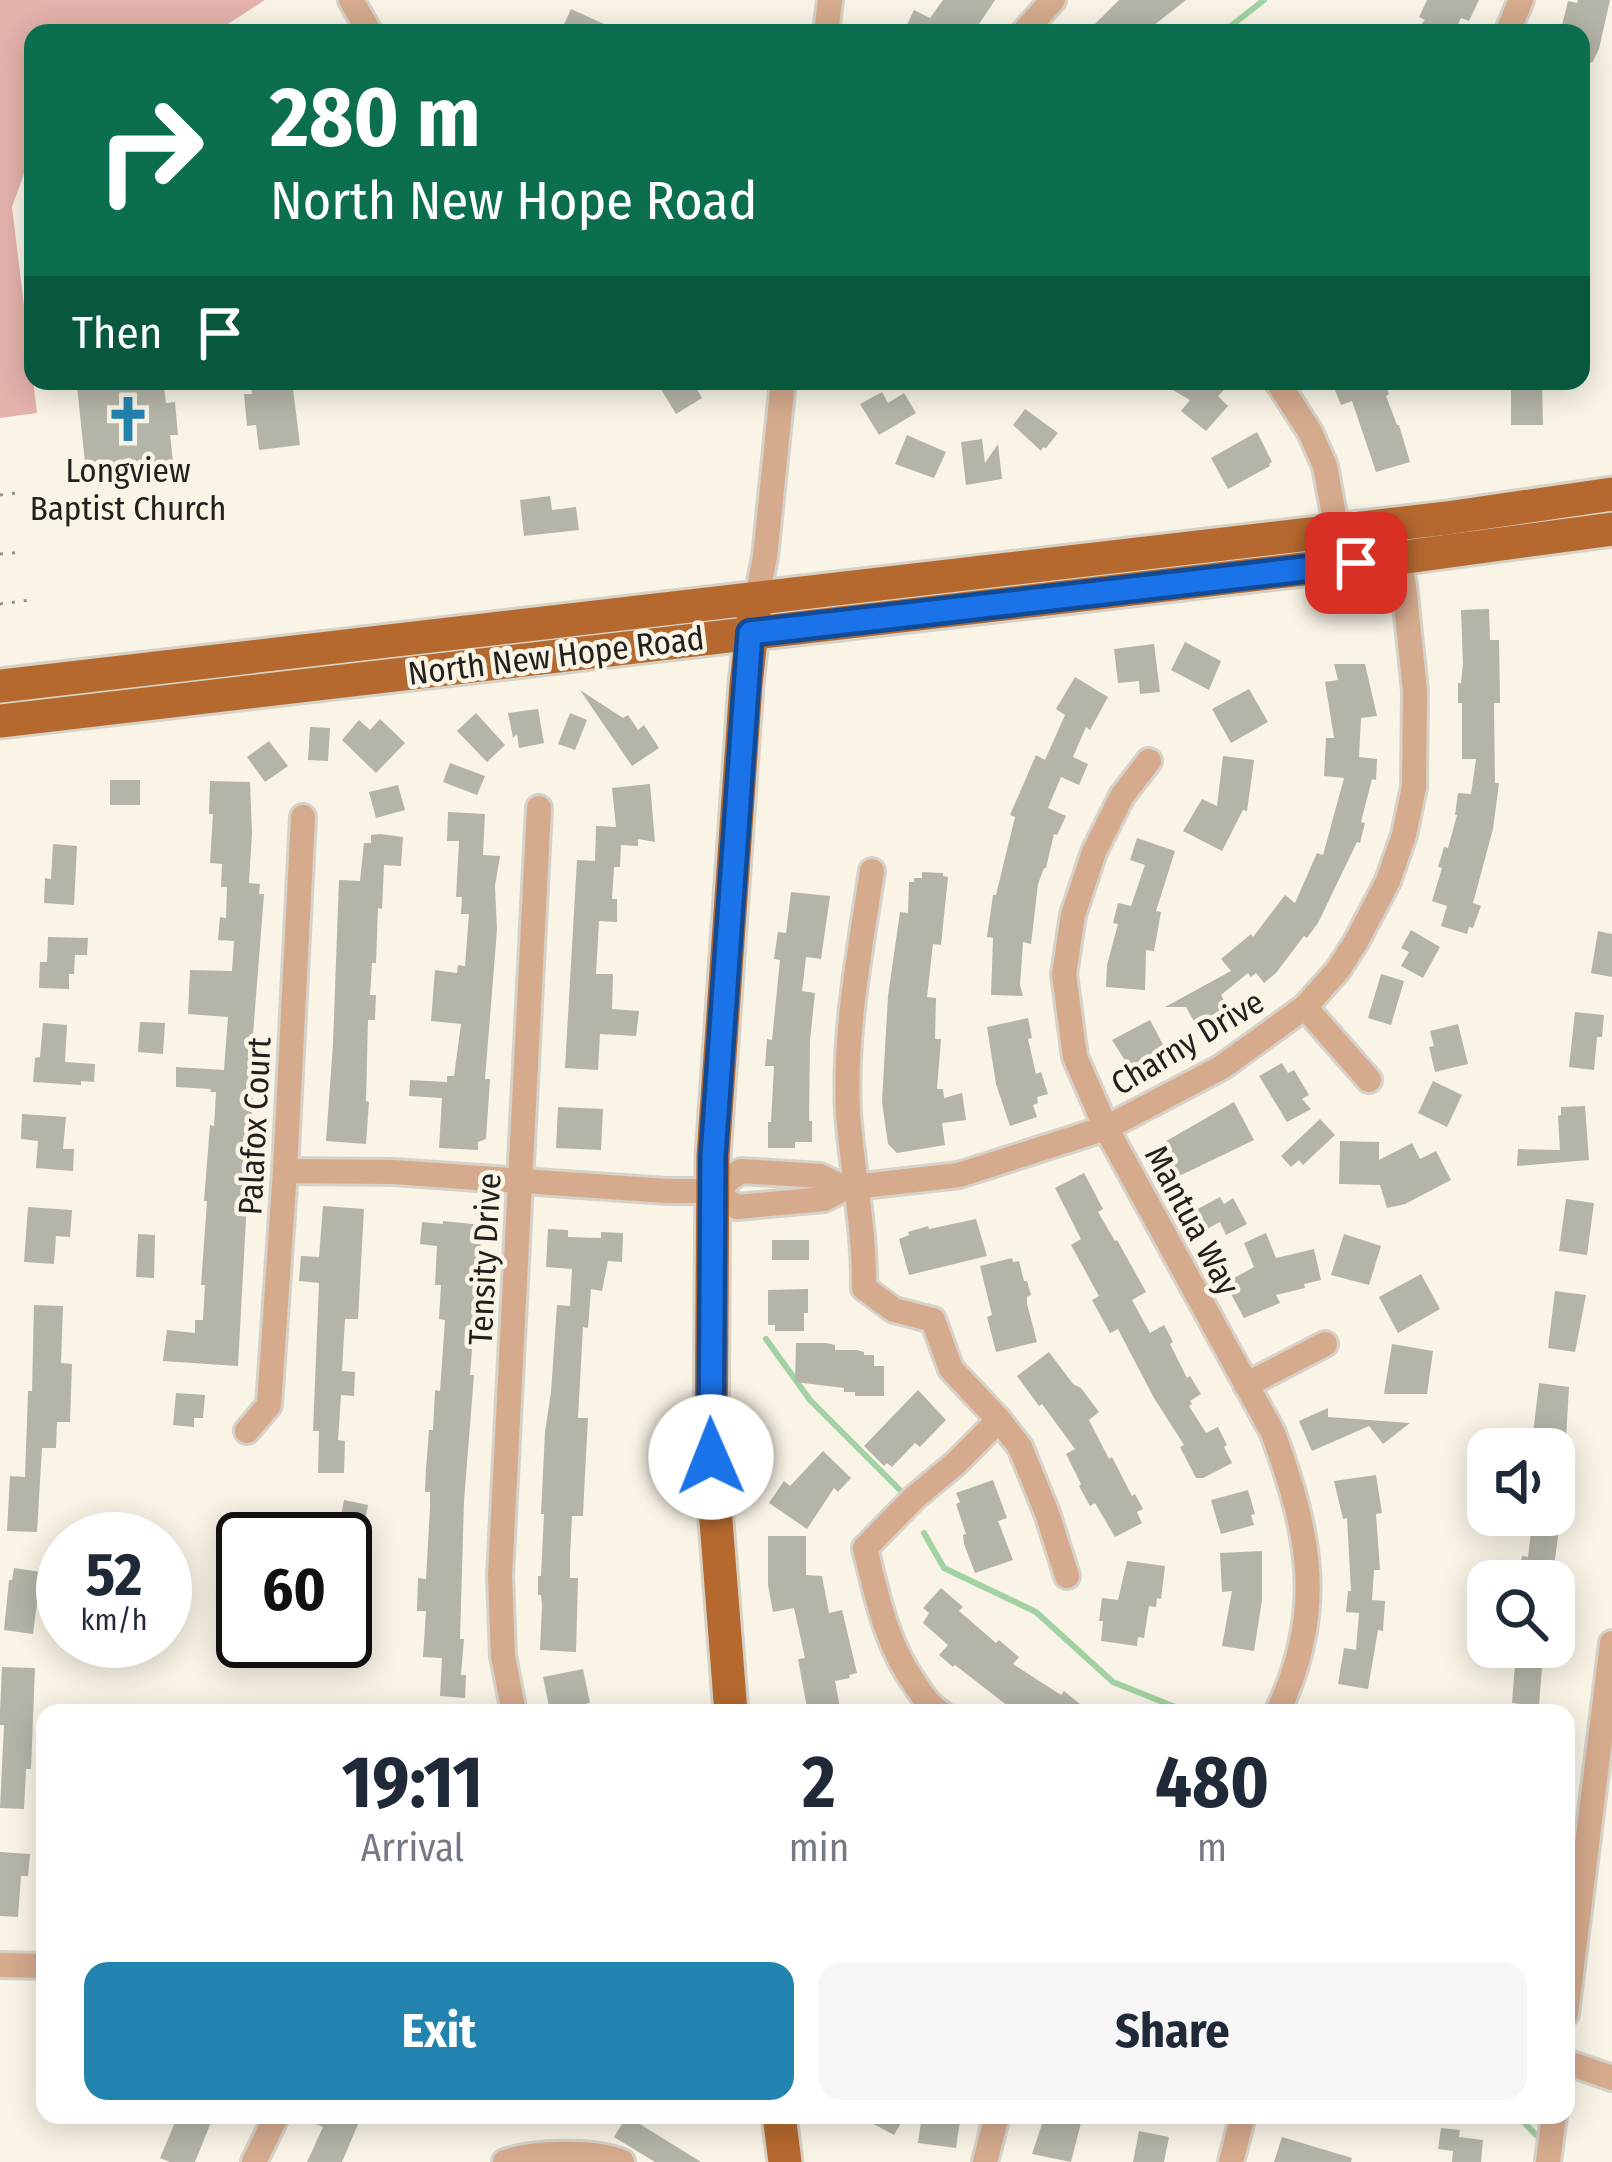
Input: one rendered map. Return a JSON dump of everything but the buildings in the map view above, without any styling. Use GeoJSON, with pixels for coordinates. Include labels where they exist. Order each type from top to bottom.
{"type":"FeatureCollection","features":[{"type":"Feature","properties":{"kind":"main road","name":"North New Hope Road"},"geometry":{"type":"LineString","coordinates":[[0,686],[1337,531],[1612,494]]}},
{"type":"Feature","properties":{"kind":"main road","name":"North New Hope Road"},"geometry":{"type":"LineString","coordinates":[[0,721],[1612,529]]}},
{"type":"Feature","properties":{"kind":"main road"},"geometry":{"type":"LineString","coordinates":[[730,1704],[711,1457],[712,1191],[750,633],[757,597]]}},
{"type":"Feature","properties":{"kind":"main road"},"geometry":{"type":"LineString","coordinates":[[780,2124],[784,2162]]}},
{"type":"Feature","properties":{"kind":"street"},"geometry":{"type":"LineString","coordinates":[[1031,24],[1053,0]]}},
{"type":"Feature","properties":{"kind":"street"},"geometry":{"type":"LineString","coordinates":[[757,597],[782,390]]}},
{"type":"Feature","properties":{"kind":"street"},"geometry":{"type":"LineString","coordinates":[[1284,390],[1324,466],[1337,531]]}},
{"type":"Feature","properties":{"kind":"street","name":"Charny Drive"},"geometry":{"type":"LineString","coordinates":[[285,1171],[393,1172],[712,1191],[737,1207],[824,1199],[852,1188],[959,1174],[1106,1128],[1222,1067],[1305,1007],[1338,970],[1388,881],[1404,836],[1414,787],[1415,692],[1398,558]]}},
{"type":"Feature","properties":{"kind":"street","name":"Mantua Way"},"geometry":{"type":"LineString","coordinates":[[1149,761],[1122,796],[1094,852],[1073,915],[1064,974],[1075,1057],[1106,1128],[1273,1433],[1288,1474],[1309,1570],[1294,1677],[1280,1704]]}},
{"type":"Feature","properties":{"kind":"street","name":"Tensity Drive"},"geometry":{"type":"LineString","coordinates":[[512,1704],[503,1656],[500,1576],[539,808]]}},
{"type":"Feature","properties":{"kind":"street","name":"Palafox Court"},"geometry":{"type":"LineString","coordinates":[[247,1431],[268,1405],[303,818]]}},
{"type":"Feature","properties":{"kind":"street"},"geometry":{"type":"LineString","coordinates":[[872,871],[851,1010],[848,1111],[852,1188],[865,1250],[864,1288],[895,1310],[933,1320],[951,1369],[1019,1448],[1067,1576]]}},
{"type":"Feature","properties":{"kind":"street"},"geometry":{"type":"LineString","coordinates":[[1305,1007],[1369,1080]]}},
{"type":"Feature","properties":{"kind":"street"},"geometry":{"type":"LineString","coordinates":[[1246,1385],[1325,1344]]}},
{"type":"Feature","properties":{"kind":"street"},"geometry":{"type":"LineString","coordinates":[[928,1704],[889,1638],[865,1548],[999,1420]]}},
{"type":"Feature","properties":{"kind":"street"},"geometry":{"type":"LineString","coordinates":[[1575,1941],[1612,1643]]}},
{"type":"Feature","properties":{"kind":"street"},"geometry":{"type":"LineString","coordinates":[[0,1965],[36,1966]]}},
{"type":"Feature","properties":{"kind":"street"},"geometry":{"type":"LineString","coordinates":[[1575,2065],[1612,2078]]}},
{"type":"Feature","properties":{"kind":"street"},"geometry":{"type":"LineString","coordinates":[[254,2162],[273,2124]]}},
{"type":"Feature","properties":{"kind":"street"},"geometry":{"type":"LineString","coordinates":[[985,2162],[996,2124]]}},
{"type":"Feature","properties":{"kind":"street"},"geometry":{"type":"LineString","coordinates":[[1231,2162],[1241,2124]]}},
{"type":"Feature","properties":{"kind":"street"},"geometry":{"type":"LineString","coordinates":[[1548,2162],[1553,2124]]}},
{"type":"Feature","properties":{"kind":"street"},"geometry":{"type":"LineString","coordinates":[[505,2162],[544,2154],[611,2157],[622,2162]]}},
{"type":"Feature","properties":{"kind":"path"},"geometry":{"type":"LineString","coordinates":[[0,495],[16,493]]}},
{"type":"Feature","properties":{"kind":"path"},"geometry":{"type":"LineString","coordinates":[[0,554],[23,552]]}},
{"type":"Feature","properties":{"kind":"path"},"geometry":{"type":"LineString","coordinates":[[0,604],[30,600]]}},
{"type":"Feature","properties":{"kind":"shaded area"},"geometry":{"type":"Polygon","coordinates":[[[0,0],[265,0],[228,24],[24,24],[24,174],[12,207],[24,306],[24,390],[34,390],[37,413],[0,418],[0,0]]]}},
{"type":"Feature","properties":{"kind":"waterway"},"geometry":{"type":"LineString","coordinates":[[1233,24],[1264,0]]}},
{"type":"Feature","properties":{"kind":"waterway"},"geometry":{"type":"LineString","coordinates":[[766,1339],[810,1400],[900,1490]]}},
{"type":"Feature","properties":{"kind":"waterway"},"geometry":{"type":"LineString","coordinates":[[924,1533],[944,1568],[1036,1612],[1113,1682],[1168,1704]]}},
{"type":"Feature","properties":{"kind":"waterway"},"geometry":{"type":"LineString","coordinates":[[1526,2124],[1536,2135]]}},
{"type":"Feature","properties":{"kind":"place","name":"Longview Baptist Church"},"geometry":{"type":"Point","coordinates":[128,419]}},
{"type":"Feature","properties":{"kind":"route"},"geometry":{"type":"LineString","coordinates":[[711,1457],[713,1156],[750,633],[1356,563]]}}]}
